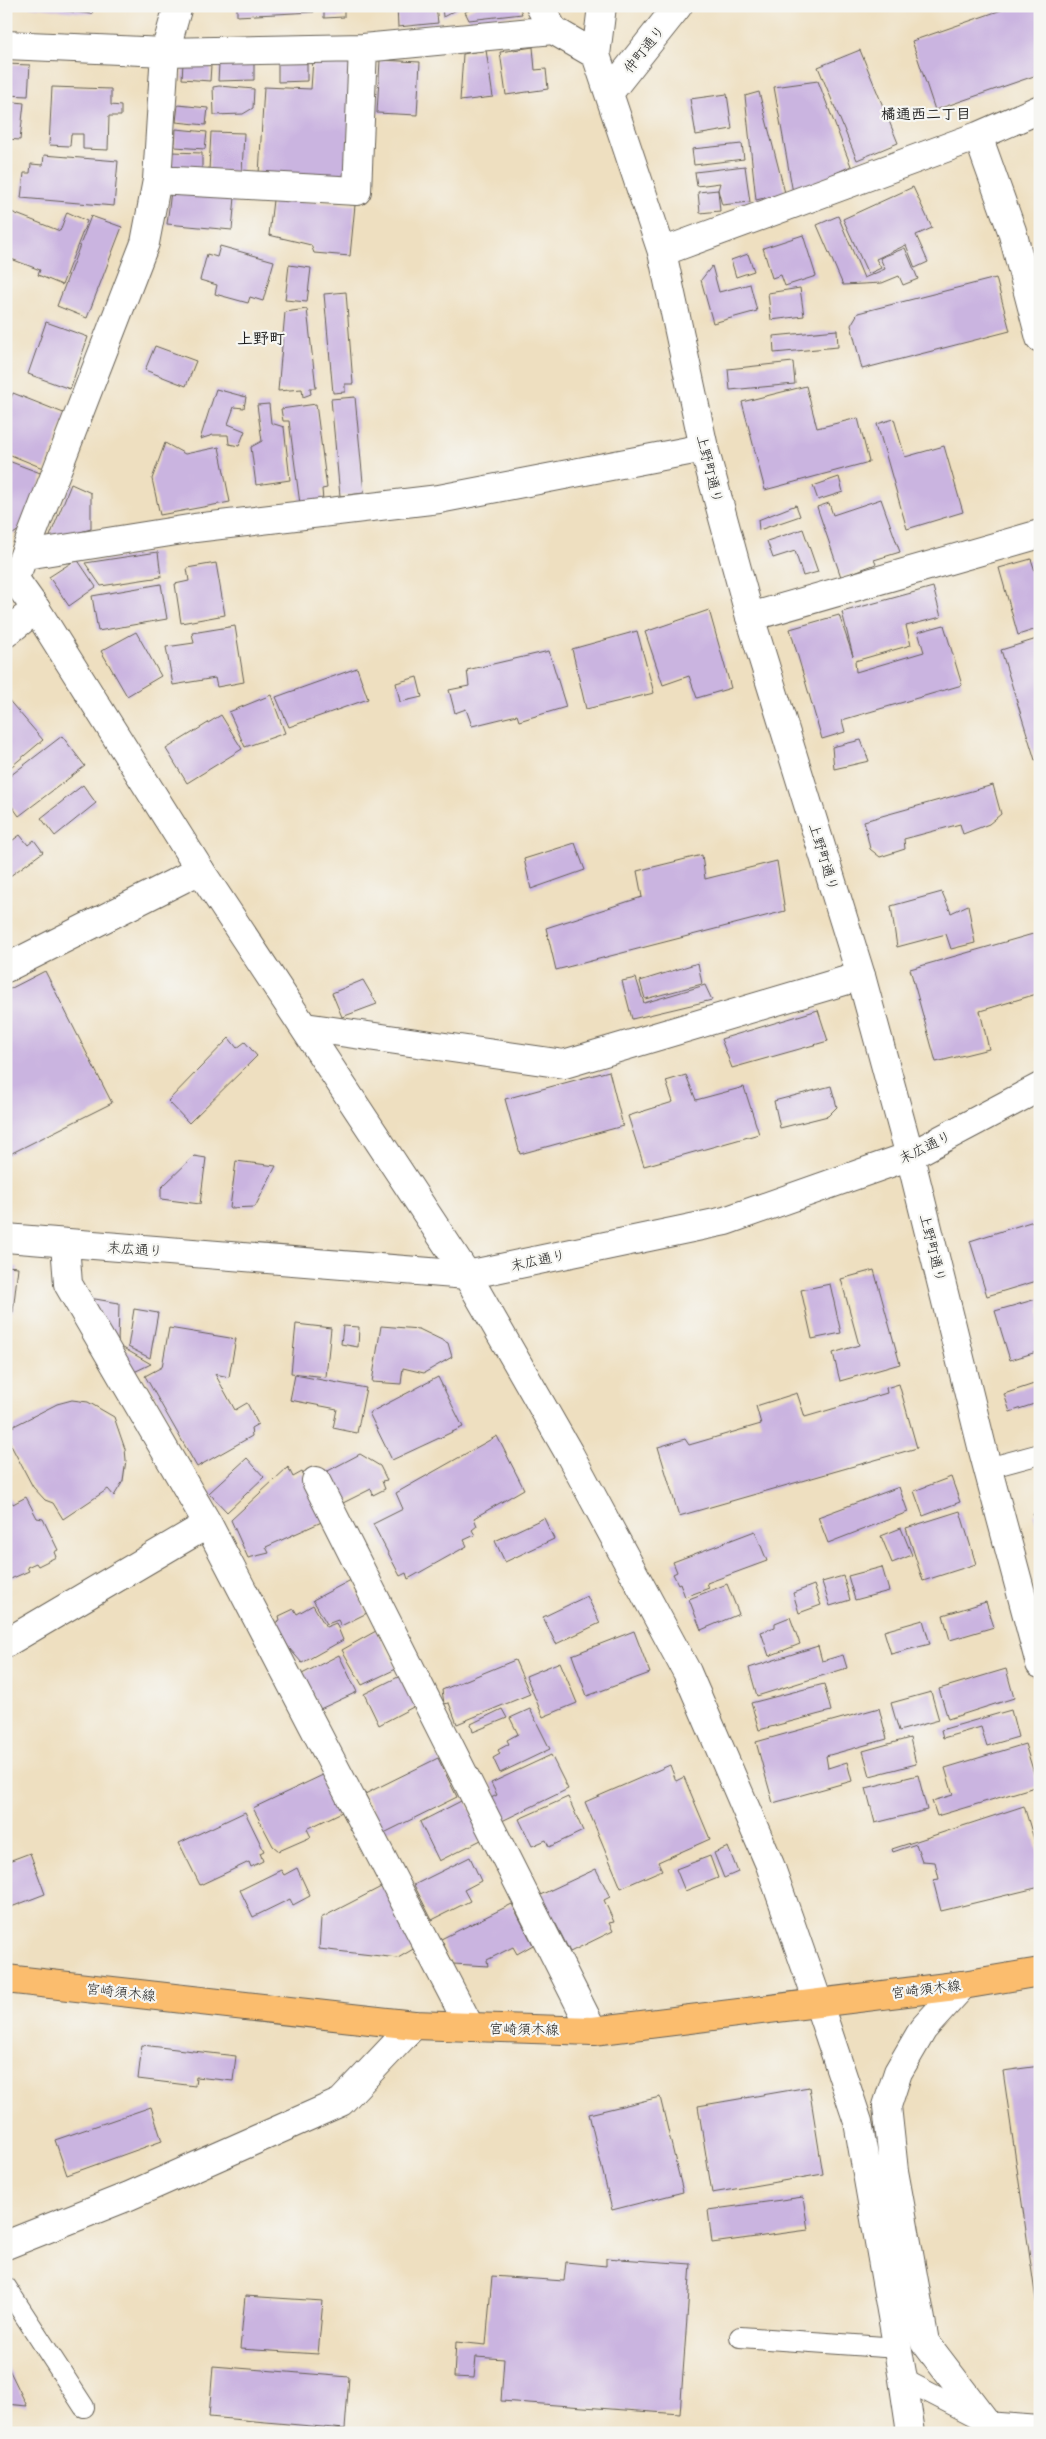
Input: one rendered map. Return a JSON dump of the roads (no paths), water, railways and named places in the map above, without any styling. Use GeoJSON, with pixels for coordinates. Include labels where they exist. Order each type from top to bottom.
{"type":"FeatureCollection","features":[{"type":"Feature","properties":{"kind":"main road","name":"宮崎須木線"},"geometry":{"type":"LineString","coordinates":[[6,1979],[414,2025],[593,2031],[963,1985],[1040,1972]]}},
{"type":"Feature","properties":{"kind":"street"},"geometry":{"type":"LineString","coordinates":[[178,6],[165,52],[158,180],[146,243],[15,568],[36,609],[200,870],[467,1275],[570,1455],[688,1672],[770,1865],[858,2122],[904,2379],[910,2433]]}},
{"type":"Feature","properties":{"kind":"street"},"geometry":{"type":"LineString","coordinates":[[540,6],[553,30],[596,55]]}},
{"type":"Feature","properties":{"kind":"street","name":"上野町通り"},"geometry":{"type":"LineString","coordinates":[[602,6],[596,55],[662,252],[704,448],[750,617],[861,976],[910,1156],[988,1468],[1040,1664]]}},
{"type":"Feature","properties":{"kind":"street","name":"仲町通り"},"geometry":{"type":"LineString","coordinates":[[609,93],[678,6]]}},
{"type":"Feature","properties":{"kind":"street"},"geometry":{"type":"LineString","coordinates":[[6,45],[165,52],[363,48],[553,30]]}},
{"type":"Feature","properties":{"kind":"street"},"geometry":{"type":"LineString","coordinates":[[158,180],[357,192],[363,48]]}},
{"type":"Feature","properties":{"kind":"street"},"geometry":{"type":"LineString","coordinates":[[662,252],[978,136],[1040,109]]}},
{"type":"Feature","properties":{"kind":"street"},"geometry":{"type":"LineString","coordinates":[[978,136],[1012,231],[1040,338]]}},
{"type":"Feature","properties":{"kind":"street"},"geometry":{"type":"LineString","coordinates":[[15,568],[195,528],[439,499],[704,448]]}},
{"type":"Feature","properties":{"kind":"street"},"geometry":{"type":"LineString","coordinates":[[750,617],[1040,534]]}},
{"type":"Feature","properties":{"kind":"street"},"geometry":{"type":"LineString","coordinates":[[6,633],[36,609]]}},
{"type":"Feature","properties":{"kind":"street"},"geometry":{"type":"LineString","coordinates":[[6,968],[200,870]]}},
{"type":"Feature","properties":{"kind":"street"},"geometry":{"type":"LineString","coordinates":[[304,1027],[564,1064],[861,976]]}},
{"type":"Feature","properties":{"kind":"street","name":"末広通り"},"geometry":{"type":"LineString","coordinates":[[6,1238],[467,1275],[724,1221],[910,1156],[1040,1087]]}},
{"type":"Feature","properties":{"kind":"street"},"geometry":{"type":"LineString","coordinates":[[65,1244],[68,1284],[208,1524],[470,2028]]}},
{"type":"Feature","properties":{"kind":"street"},"geometry":{"type":"LineString","coordinates":[[316,1480],[593,2031]]}},
{"type":"Feature","properties":{"kind":"street"},"geometry":{"type":"LineString","coordinates":[[6,1644],[208,1524]]}},
{"type":"Feature","properties":{"kind":"street"},"geometry":{"type":"LineString","coordinates":[[963,1985],[923,2029],[898,2072],[887,2106],[894,2171],[925,2342],[986,2422]]}},
{"type":"Feature","properties":{"kind":"street"},"geometry":{"type":"LineString","coordinates":[[6,2245],[129,2196],[342,2102],[414,2025]]}},
{"type":"Feature","properties":{"kind":"lane"},"geometry":{"type":"LineString","coordinates":[[988,1468],[1040,1454]]}},
{"type":"Feature","properties":{"kind":"lane"},"geometry":{"type":"LineString","coordinates":[[6,2287],[84,2407]]}},
{"type":"Feature","properties":{"kind":"lane"},"geometry":{"type":"LineString","coordinates":[[740,2337],[898,2348]]}},
{"type":"Feature","properties":{"kind":"lane"},"geometry":{"type":"LineString","coordinates":[[904,2379],[986,2422],[1040,2426]]}},
{"type":"Feature","properties":{"kind":"district","name":"橘通西二丁目"},"geometry":{"type":"Point","coordinates":[926,113]}},
{"type":"Feature","properties":{"kind":"district","name":"上野町"},"geometry":{"type":"Point","coordinates":[261,338]}}]}
